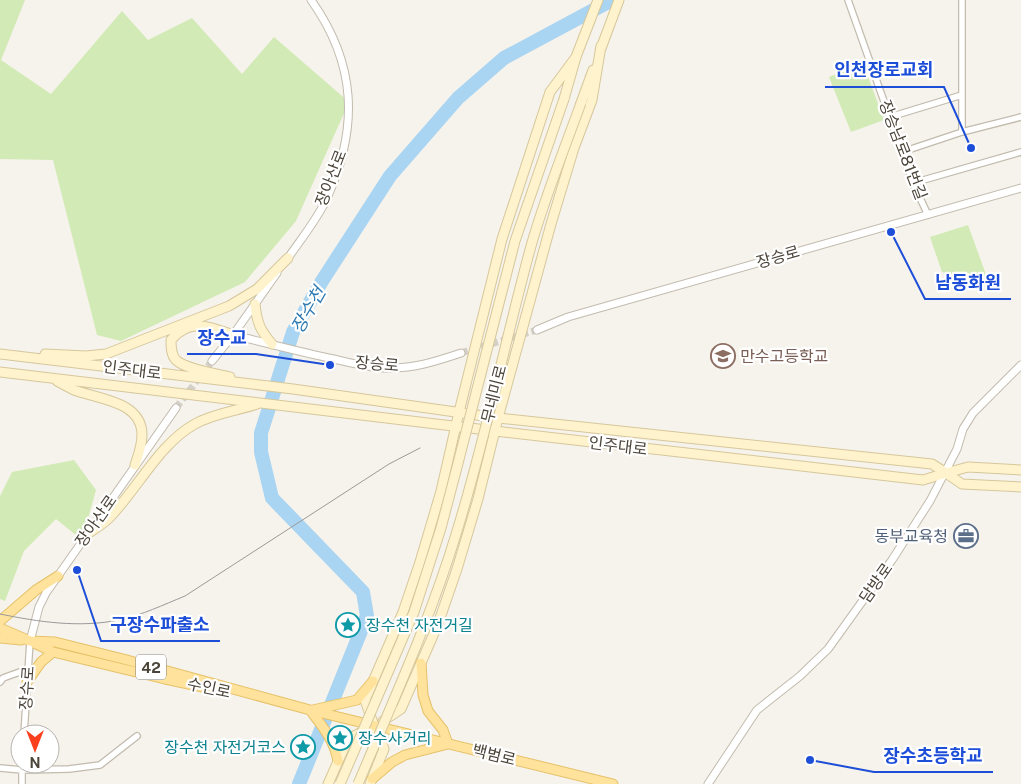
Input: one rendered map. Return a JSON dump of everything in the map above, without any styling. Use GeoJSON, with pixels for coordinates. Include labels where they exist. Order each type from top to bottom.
{"type":"FeatureCollection","features":[{"type":"Feature","properties":{"kind":"main road","name":"무네미로"},"geometry":{"type":"LineString","coordinates":[[358,784],[428,619],[457,532],[476,466],[531,246],[545,200],[619,0]]}},
{"type":"Feature","properties":{"kind":"main road","name":"무네미로"},"geometry":{"type":"LineString","coordinates":[[340,784],[414,612],[441,528],[516,241],[564,99],[576,56],[597,1]]}},
{"type":"Feature","properties":{"kind":"main road"},"geometry":{"type":"LineString","coordinates":[[328,784],[348,739],[401,709],[438,624],[478,499],[551,224],[574,148],[592,100],[601,46]]}},
{"type":"Feature","properties":{"kind":"main road"},"geometry":{"type":"LineString","coordinates":[[371,781],[384,749],[365,700],[403,612],[420,562],[441,491],[502,239],[550,92],[576,56]]}},
{"type":"Feature","properties":{"kind":"main road"},"geometry":{"type":"LineString","coordinates":[[0,354],[86,356],[106,354],[229,306],[257,289],[288,258]]}},
{"type":"Feature","properties":{"kind":"main road"},"geometry":{"type":"LineString","coordinates":[[255,304],[260,330],[275,345]]}},
{"type":"Feature","properties":{"kind":"main road"},"geometry":{"type":"LineString","coordinates":[[233,334],[214,327],[198,325],[176,334],[171,340],[171,351],[176,360],[184,365],[264,386]]}},
{"type":"Feature","properties":{"kind":"main road","name":"인주대로"},"geometry":{"type":"LineString","coordinates":[[0,354],[293,389],[498,418],[932,464],[962,484],[1021,487]]}},
{"type":"Feature","properties":{"kind":"main road","name":"인주대로"},"geometry":{"type":"LineString","coordinates":[[0,372],[495,432],[923,480],[968,467],[1021,470]]}},
{"type":"Feature","properties":{"kind":"main road"},"geometry":{"type":"LineString","coordinates":[[52,378],[73,389],[122,405],[131,411],[137,418],[143,434],[135,465]]}},
{"type":"Feature","properties":{"kind":"main road"},"geometry":{"type":"LineString","coordinates":[[86,535],[109,519],[176,438],[194,424],[210,417],[239,411],[260,403]]}},
{"type":"Feature","properties":{"kind":"main road"},"geometry":{"type":"LineString","coordinates":[[0,621],[36,590],[58,576]]}},
{"type":"Feature","properties":{"kind":"main road","name":"수인로"},"geometry":{"type":"LineString","coordinates":[[0,628],[53,652],[165,679],[307,709]]}},
{"type":"Feature","properties":{"kind":"main road","name":"수인로"},"geometry":{"type":"LineString","coordinates":[[0,638],[55,642],[374,726]]}},
{"type":"Feature","properties":{"kind":"main road"},"geometry":{"type":"LineString","coordinates":[[27,682],[41,662],[53,652]]}},
{"type":"Feature","properties":{"kind":"main road"},"geometry":{"type":"LineString","coordinates":[[371,781],[392,762],[405,755],[448,744],[443,730],[428,710],[423,694],[421,663]]}},
{"type":"Feature","properties":{"kind":"main road"},"geometry":{"type":"LineString","coordinates":[[307,709],[357,700],[373,681]]}},
{"type":"Feature","properties":{"kind":"main road"},"geometry":{"type":"LineString","coordinates":[[307,709],[329,734],[336,748],[338,761]]}},
{"type":"Feature","properties":{"kind":"main road","name":"백범로"},"geometry":{"type":"LineString","coordinates":[[374,726],[613,784]]}},
{"type":"Feature","properties":{"kind":"street","name":"장아산로"},"geometry":{"type":"LineString","coordinates":[[212,361],[310,227],[327,197],[340,162],[347,135],[349,102],[345,68],[338,46],[325,20],[311,0]]}},
{"type":"Feature","properties":{"kind":"street","name":"장승남로81번길"},"geometry":{"type":"LineString","coordinates":[[848,0],[913,183],[928,215]]}},
{"type":"Feature","properties":{"kind":"street"},"geometry":{"type":"LineString","coordinates":[[962,0],[962,132]]}},
{"type":"Feature","properties":{"kind":"street"},"geometry":{"type":"LineString","coordinates":[[890,116],[962,95]]}},
{"type":"Feature","properties":{"kind":"street"},"geometry":{"type":"LineString","coordinates":[[902,152],[962,132],[1021,117]]}},
{"type":"Feature","properties":{"kind":"street"},"geometry":{"type":"LineString","coordinates":[[913,183],[1021,152]]}},
{"type":"Feature","properties":{"kind":"street","name":"장승로"},"geometry":{"type":"LineString","coordinates":[[537,330],[568,317],[1021,188]]}},
{"type":"Feature","properties":{"kind":"street","name":"장승로"},"geometry":{"type":"LineString","coordinates":[[233,334],[364,366],[387,368],[413,366],[439,360],[461,352]]}},
{"type":"Feature","properties":{"kind":"street","name":"담방로"},"geometry":{"type":"LineString","coordinates":[[708,784],[757,710],[800,676],[828,649],[892,560],[930,501],[946,473],[962,429],[973,413],[1021,365]]}},
{"type":"Feature","properties":{"kind":"street","name":"장아산로"},"geometry":{"type":"LineString","coordinates":[[30,641],[39,607],[58,576],[176,408]]}},
{"type":"Feature","properties":{"kind":"street","name":"장수로"},"geometry":{"type":"LineString","coordinates":[[25,724],[30,641]]}},
{"type":"Feature","properties":{"kind":"street"},"geometry":{"type":"LineString","coordinates":[[0,682],[3,678],[28,669]]}},
{"type":"Feature","properties":{"kind":"street"},"geometry":{"type":"LineString","coordinates":[[60,769],[100,764],[137,736]]}},
{"type":"Feature","properties":{"kind":"green space"},"geometry":{"type":"Polygon","coordinates":[[[0,0],[25,0],[1,60],[51,94],[122,11],[148,40],[192,18],[242,74],[274,37],[349,102],[296,221],[245,282],[121,341],[97,335],[53,160],[0,159],[0,0]]]}},
{"type":"Feature","properties":{"kind":"green space"},"geometry":{"type":"Polygon","coordinates":[[[863,63],[884,120],[851,132],[829,77],[863,63]]]}},
{"type":"Feature","properties":{"kind":"green space"},"geometry":{"type":"Polygon","coordinates":[[[968,225],[988,280],[942,272],[930,237],[968,225]]]}},
{"type":"Feature","properties":{"kind":"green space"},"geometry":{"type":"Polygon","coordinates":[[[74,460],[96,490],[82,540],[56,519],[24,551],[5,601],[0,599],[0,496],[12,472],[74,460]]]}},
{"type":"Feature","properties":{"kind":"waterway","name":"장수천"},"geometry":{"type":"LineString","coordinates":[[299,784],[367,616],[363,592],[272,498],[261,452],[261,433],[293,332],[322,281],[390,176],[458,98],[504,58],[612,0]]}},
{"type":"Feature","properties":{"kind":"tunnel"},"geometry":{"type":"LineString","coordinates":[[461,353],[537,330]]}},
{"type":"Feature","properties":{"kind":"tunnel"},"geometry":{"type":"LineString","coordinates":[[176,408],[212,361]]}},
{"type":"Feature","properties":{"kind":"tram line"},"geometry":{"type":"LineString","coordinates":[[0,614],[44,622],[89,624],[119,620],[152,610],[185,596],[389,464],[420,448]]}},
{"type":"Feature","properties":{"kind":"place","name":"인천장로교회"},"geometry":{"type":"Point","coordinates":[971,148]}},
{"type":"Feature","properties":{"kind":"place","name":"남동화원"},"geometry":{"type":"Point","coordinates":[891,232]}},
{"type":"Feature","properties":{"kind":"place","name":"만수고등학교"},"geometry":{"type":"Point","coordinates":[723,356]}},
{"type":"Feature","properties":{"kind":"place","name":"장수교"},"geometry":{"type":"Point","coordinates":[330,365]}},
{"type":"Feature","properties":{"kind":"place","name":"동부교육청"},"geometry":{"type":"Point","coordinates":[966,536]}},
{"type":"Feature","properties":{"kind":"place","name":"구장수파출소"},"geometry":{"type":"Point","coordinates":[77,570]}},
{"type":"Feature","properties":{"kind":"place","name":"장수천 자전거길"},"geometry":{"type":"Point","coordinates":[348,625]}},
{"type":"Feature","properties":{"kind":"place","name":"장수사거리"},"geometry":{"type":"Point","coordinates":[340,738]}},
{"type":"Feature","properties":{"kind":"place","name":"장수천 자전거코스"},"geometry":{"type":"Point","coordinates":[303,747]}},
{"type":"Feature","properties":{"kind":"place","name":"장수초등학교"},"geometry":{"type":"Point","coordinates":[810,760]}}]}
